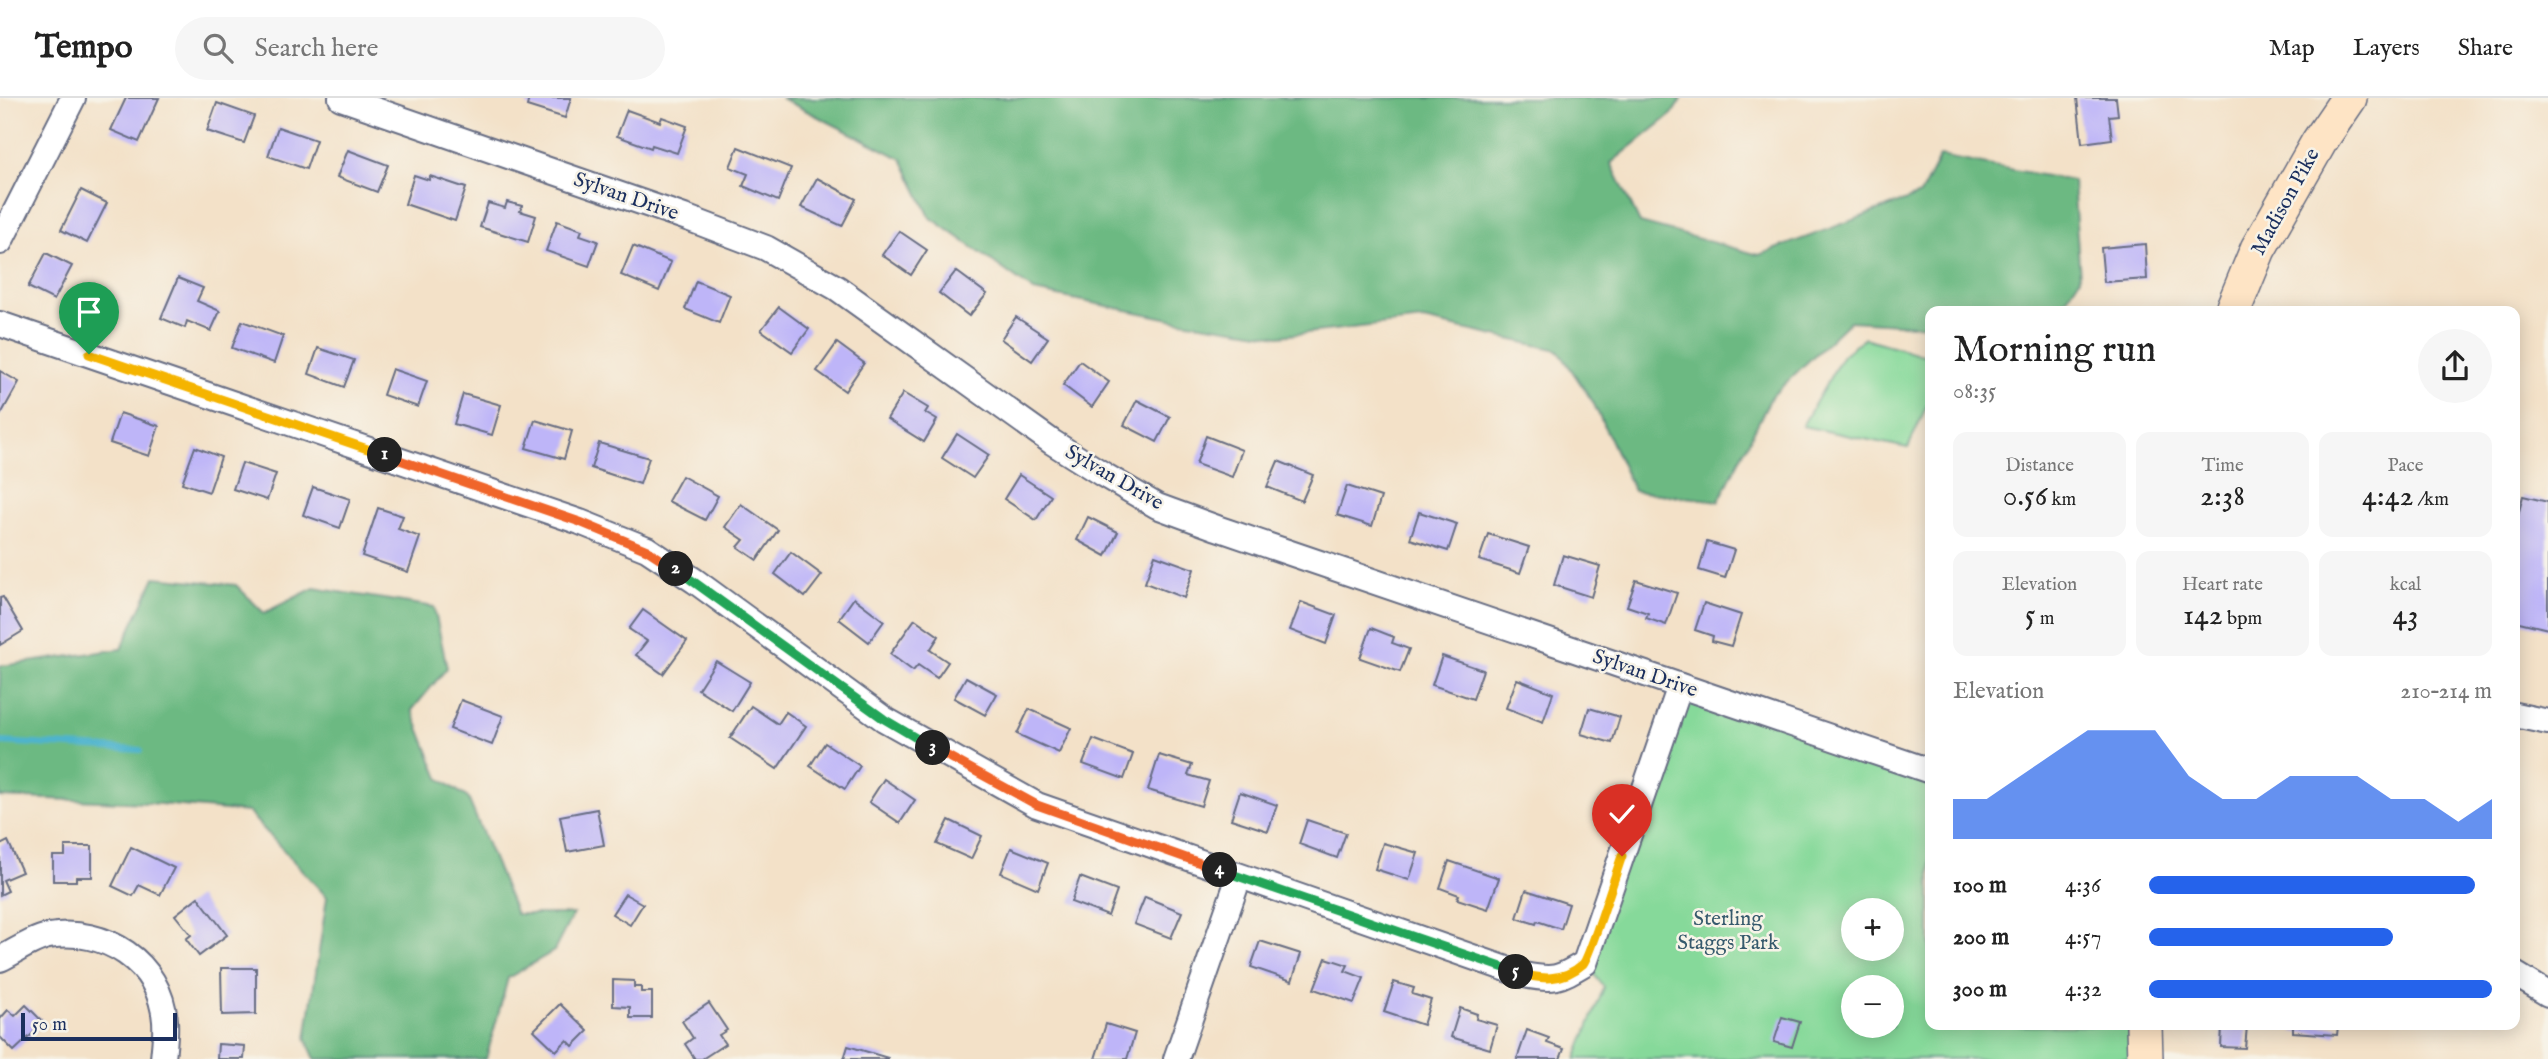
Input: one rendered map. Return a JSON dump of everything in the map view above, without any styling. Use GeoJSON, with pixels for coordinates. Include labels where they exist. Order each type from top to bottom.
{"type":"FeatureCollection","features":[{"type":"Feature","properties":{"kind":"main road","name":"Madison Pike"},"geometry":{"type":"LineString","coordinates":[[2234,306],[2258,249],[2319,142],[2349,98]]}},
{"type":"Feature","properties":{"kind":"main road"},"geometry":{"type":"LineString","coordinates":[[2144,1030],[2146,1059]]}},
{"type":"Feature","properties":{"kind":"street"},"geometry":{"type":"LineString","coordinates":[[0,243],[73,98]]}},
{"type":"Feature","properties":{"kind":"street","name":"Sylvan Drive"},"geometry":{"type":"LineString","coordinates":[[341,98],[766,248],[837,288],[1052,442],[1157,506],[1925,769]]}},
{"type":"Feature","properties":{"kind":"street"},"geometry":{"type":"LineString","coordinates":[[0,324],[580,522],[647,550],[695,581],[884,719],[1037,805],[1524,975],[1548,980],[1564,976],[1585,963],[1680,686]]}},
{"type":"Feature","properties":{"kind":"street"},"geometry":{"type":"LineString","coordinates":[[2520,716],[2548,722]]}},
{"type":"Feature","properties":{"kind":"street"},"geometry":{"type":"LineString","coordinates":[[1176,1059],[1239,877]]}},
{"type":"Feature","properties":{"kind":"street"},"geometry":{"type":"LineString","coordinates":[[0,960],[50,936],[84,935],[105,940],[136,958],[158,992],[165,1021],[163,1059]]}},
{"type":"Feature","properties":{"kind":"street"},"geometry":{"type":"LineString","coordinates":[[2520,977],[2548,994]]}},
{"type":"Feature","properties":{"kind":"green space"},"geometry":{"type":"Polygon","coordinates":[[[781,98],[1682,98],[1672,114],[1611,163],[1640,223],[1759,255],[1920,195],[1940,156],[2073,181],[2080,278],[2062,306],[1925,306],[1925,326],[1850,321],[1771,397],[1719,501],[1634,491],[1593,402],[1558,350],[1423,320],[1279,336],[1175,320],[1034,291],[930,217],[902,159],[781,98]]]}},
{"type":"Feature","properties":{"kind":"green space"},"geometry":{"type":"Polygon","coordinates":[[[1864,338],[1925,356],[1925,409],[1908,448],[1802,426],[1843,355],[1864,338]]]}},
{"type":"Feature","properties":{"kind":"green space"},"geometry":{"type":"Polygon","coordinates":[[[155,577],[236,585],[264,613],[314,588],[434,607],[447,668],[412,710],[439,778],[468,798],[516,914],[573,914],[554,951],[508,978],[486,1059],[315,1059],[306,1039],[327,897],[248,812],[149,803],[0,797],[0,666],[121,649],[155,577]]]}},
{"type":"Feature","properties":{"kind":"green space","name":"Sterling Staggs Park"},"geometry":{"type":"Polygon","coordinates":[[[1680,686],[1925,769],[1925,1030],[2144,1030],[2145,1059],[1576,1059],[1604,987],[1585,963],[1680,686]]]}},
{"type":"Feature","properties":{"kind":"building"},"geometry":{"type":"Polygon","coordinates":[[[126,98],[159,98],[139,142],[111,130],[126,98]]]}},
{"type":"Feature","properties":{"kind":"building"},"geometry":{"type":"Polygon","coordinates":[[[529,98],[571,98],[565,118],[527,106],[529,98]]]}},
{"type":"Feature","properties":{"kind":"building"},"geometry":{"type":"Polygon","coordinates":[[[2077,98],[2116,98],[2118,115],[2109,116],[2112,139],[2082,143],[2077,98]]]}},
{"type":"Feature","properties":{"kind":"building"},"geometry":{"type":"Polygon","coordinates":[[[217,103],[254,116],[244,143],[207,131],[217,103]]]}},
{"type":"Feature","properties":{"kind":"building"},"geometry":{"type":"Polygon","coordinates":[[[627,110],[660,122],[662,117],[687,126],[677,153],[652,145],[651,148],[617,136],[627,110]]]}},
{"type":"Feature","properties":{"kind":"building"},"geometry":{"type":"Polygon","coordinates":[[[278,127],[316,140],[306,169],[268,156],[278,127]]]}},
{"type":"Feature","properties":{"kind":"building"},"geometry":{"type":"Polygon","coordinates":[[[738,147],[791,168],[778,201],[743,186],[748,174],[730,167],[738,147]]]}},
{"type":"Feature","properties":{"kind":"building"},"geometry":{"type":"Polygon","coordinates":[[[348,150],[388,165],[377,192],[337,177],[348,150]]]}},
{"type":"Feature","properties":{"kind":"building"},"geometry":{"type":"Polygon","coordinates":[[[414,175],[429,180],[430,176],[466,188],[455,221],[405,204],[414,175]]]}},
{"type":"Feature","properties":{"kind":"building"},"geometry":{"type":"Polygon","coordinates":[[[817,178],[856,199],[842,226],[801,207],[817,178]]]}},
{"type":"Feature","properties":{"kind":"building"},"geometry":{"type":"Polygon","coordinates":[[[81,190],[107,203],[87,243],[61,230],[81,190]]]}},
{"type":"Feature","properties":{"kind":"building"},"geometry":{"type":"Polygon","coordinates":[[[507,202],[522,206],[520,211],[536,216],[528,242],[480,227],[488,203],[505,208],[507,202]]]}},
{"type":"Feature","properties":{"kind":"building"},"geometry":{"type":"Polygon","coordinates":[[[557,221],[582,230],[580,235],[598,241],[589,266],[546,251],[557,221]]]}},
{"type":"Feature","properties":{"kind":"building"},"geometry":{"type":"Polygon","coordinates":[[[899,231],[927,250],[911,275],[882,255],[899,231]]]}},
{"type":"Feature","properties":{"kind":"building"},"geometry":{"type":"Polygon","coordinates":[[[2145,244],[2147,279],[2104,282],[2101,248],[2145,244]]]}},
{"type":"Feature","properties":{"kind":"building"},"geometry":{"type":"Polygon","coordinates":[[[633,246],[671,262],[659,291],[621,275],[633,246]]]}},
{"type":"Feature","properties":{"kind":"building"},"geometry":{"type":"Polygon","coordinates":[[[46,253],[72,266],[54,300],[28,287],[46,253]]]}},
{"type":"Feature","properties":{"kind":"building"},"geometry":{"type":"Polygon","coordinates":[[[956,271],[987,294],[969,316],[939,293],[956,271]]]}},
{"type":"Feature","properties":{"kind":"building"},"geometry":{"type":"Polygon","coordinates":[[[178,278],[203,288],[197,301],[220,311],[211,331],[187,321],[185,328],[161,318],[178,278]]]}},
{"type":"Feature","properties":{"kind":"building"},"geometry":{"type":"Polygon","coordinates":[[[696,281],[730,295],[719,323],[685,309],[696,281]]]}},
{"type":"Feature","properties":{"kind":"building"},"geometry":{"type":"Polygon","coordinates":[[[779,307],[809,329],[792,352],[761,330],[779,307]]]}},
{"type":"Feature","properties":{"kind":"building"},"geometry":{"type":"Polygon","coordinates":[[[1016,317],[1048,338],[1032,361],[1001,339],[1016,317]]]}},
{"type":"Feature","properties":{"kind":"building"},"geometry":{"type":"Polygon","coordinates":[[[242,321],[283,336],[274,363],[232,348],[242,321]]]}},
{"type":"Feature","properties":{"kind":"building"},"geometry":{"type":"Polygon","coordinates":[[[837,343],[864,363],[845,391],[817,371],[837,343]]]}},
{"type":"Feature","properties":{"kind":"building"},"geometry":{"type":"Polygon","coordinates":[[[318,348],[354,360],[344,387],[309,374],[318,348]]]}},
{"type":"Feature","properties":{"kind":"building"},"geometry":{"type":"Polygon","coordinates":[[[1080,361],[1109,382],[1092,407],[1063,385],[1080,361]]]}},
{"type":"Feature","properties":{"kind":"building"},"geometry":{"type":"Polygon","coordinates":[[[392,369],[427,381],[418,407],[383,395],[392,369]]]}},
{"type":"Feature","properties":{"kind":"building"},"geometry":{"type":"Polygon","coordinates":[[[0,371],[19,382],[0,416],[0,371]]]}},
{"type":"Feature","properties":{"kind":"building"},"geometry":{"type":"Polygon","coordinates":[[[903,393],[928,408],[925,413],[937,420],[924,442],[887,419],[903,393]]]}},
{"type":"Feature","properties":{"kind":"building"},"geometry":{"type":"Polygon","coordinates":[[[463,394],[501,405],[492,435],[454,424],[463,394]]]}},
{"type":"Feature","properties":{"kind":"building"},"geometry":{"type":"Polygon","coordinates":[[[1137,400],[1170,417],[1157,442],[1124,425],[1137,400]]]}},
{"type":"Feature","properties":{"kind":"building"},"geometry":{"type":"Polygon","coordinates":[[[120,413],[159,426],[149,456],[110,443],[120,413]]]}},
{"type":"Feature","properties":{"kind":"building"},"geometry":{"type":"Polygon","coordinates":[[[535,420],[572,431],[564,459],[526,448],[535,420]]]}},
{"type":"Feature","properties":{"kind":"building"},"geometry":{"type":"Polygon","coordinates":[[[957,434],[989,455],[973,478],[942,458],[957,434]]]}},
{"type":"Feature","properties":{"kind":"building"},"geometry":{"type":"Polygon","coordinates":[[[1206,436],[1242,450],[1232,477],[1196,464],[1206,436]]]}},
{"type":"Feature","properties":{"kind":"building"},"geometry":{"type":"Polygon","coordinates":[[[599,443],[649,458],[640,484],[591,468],[599,443]]]}},
{"type":"Feature","properties":{"kind":"building"},"geometry":{"type":"Polygon","coordinates":[[[195,447],[221,457],[209,492],[182,483],[195,447]]]}},
{"type":"Feature","properties":{"kind":"building"},"geometry":{"type":"Polygon","coordinates":[[[1278,461],[1313,475],[1302,501],[1267,487],[1278,461]]]}},
{"type":"Feature","properties":{"kind":"building"},"geometry":{"type":"Polygon","coordinates":[[[242,463],[276,474],[267,500],[233,489],[242,463]]]}},
{"type":"Feature","properties":{"kind":"building"},"geometry":{"type":"Polygon","coordinates":[[[1019,475],[1051,496],[1036,520],[1004,499],[1019,475]]]}},
{"type":"Feature","properties":{"kind":"building"},"geometry":{"type":"Polygon","coordinates":[[[682,476],[718,496],[705,520],[668,501],[682,476]]]}},
{"type":"Feature","properties":{"kind":"building"},"geometry":{"type":"Polygon","coordinates":[[[1347,486],[1381,497],[1372,526],[1337,515],[1347,486]]]}},
{"type":"Feature","properties":{"kind":"building"},"geometry":{"type":"Polygon","coordinates":[[[313,487],[350,499],[340,528],[303,515],[313,487]]]}},
{"type":"Feature","properties":{"kind":"building"},"geometry":{"type":"Polygon","coordinates":[[[2523,496],[2548,502],[2548,629],[2520,622],[2520,508],[2523,496]]]}},
{"type":"Feature","properties":{"kind":"building"},"geometry":{"type":"Polygon","coordinates":[[[741,504],[778,530],[757,560],[738,547],[744,540],[725,527],[741,504]]]}},
{"type":"Feature","properties":{"kind":"building"},"geometry":{"type":"Polygon","coordinates":[[[378,508],[403,516],[398,529],[420,537],[408,572],[362,556],[378,508]]]}},
{"type":"Feature","properties":{"kind":"building"},"geometry":{"type":"Polygon","coordinates":[[[1419,512],[1457,524],[1448,551],[1410,539],[1419,512]]]}},
{"type":"Feature","properties":{"kind":"building"},"geometry":{"type":"Polygon","coordinates":[[[1088,517],[1118,532],[1106,556],[1077,540],[1088,517]]]}},
{"type":"Feature","properties":{"kind":"building"},"geometry":{"type":"Polygon","coordinates":[[[1488,534],[1529,547],[1520,573],[1479,560],[1488,534]]]}},
{"type":"Feature","properties":{"kind":"building"},"geometry":{"type":"Polygon","coordinates":[[[1707,542],[1734,550],[1725,578],[1699,570],[1707,542]]]}},
{"type":"Feature","properties":{"kind":"building"},"geometry":{"type":"Polygon","coordinates":[[[791,552],[822,575],[805,597],[775,574],[791,552]]]}},
{"type":"Feature","properties":{"kind":"building"},"geometry":{"type":"Polygon","coordinates":[[[1155,555],[1194,569],[1184,598],[1145,583],[1155,555]]]}},
{"type":"Feature","properties":{"kind":"building"},"geometry":{"type":"Polygon","coordinates":[[[1563,555],[1600,566],[1591,597],[1554,585],[1563,555]]]}},
{"type":"Feature","properties":{"kind":"building"},"geometry":{"type":"Polygon","coordinates":[[[1636,580],[1677,593],[1666,625],[1646,618],[1648,613],[1627,606],[1636,580]]]}},
{"type":"Feature","properties":{"kind":"building"},"geometry":{"type":"Polygon","coordinates":[[[3,597],[23,631],[0,645],[0,598],[3,597]]]}},
{"type":"Feature","properties":{"kind":"building"},"geometry":{"type":"Polygon","coordinates":[[[854,598],[884,621],[869,642],[839,619],[854,598]]]}},
{"type":"Feature","properties":{"kind":"building"},"geometry":{"type":"Polygon","coordinates":[[[1301,602],[1336,615],[1326,644],[1290,630],[1301,602]]]}},
{"type":"Feature","properties":{"kind":"building"},"geometry":{"type":"Polygon","coordinates":[[[1704,603],[1741,615],[1731,646],[1712,641],[1713,636],[1695,630],[1704,603]]]}},
{"type":"Feature","properties":{"kind":"building"},"geometry":{"type":"Polygon","coordinates":[[[643,610],[687,641],[663,674],[636,655],[647,641],[629,629],[643,610]]]}},
{"type":"Feature","properties":{"kind":"building"},"geometry":{"type":"Polygon","coordinates":[[[915,619],[939,636],[930,650],[948,662],[937,678],[918,665],[913,671],[890,654],[915,619]]]}},
{"type":"Feature","properties":{"kind":"building"},"geometry":{"type":"Polygon","coordinates":[[[1371,628],[1394,637],[1392,643],[1409,649],[1400,672],[1360,658],[1371,628]]]}},
{"type":"Feature","properties":{"kind":"building"},"geometry":{"type":"Polygon","coordinates":[[[1442,656],[1483,670],[1473,699],[1432,685],[1442,656]]]}},
{"type":"Feature","properties":{"kind":"building"},"geometry":{"type":"Polygon","coordinates":[[[716,661],[750,682],[732,711],[698,689],[716,661]]]}},
{"type":"Feature","properties":{"kind":"building"},"geometry":{"type":"Polygon","coordinates":[[[966,677],[997,694],[985,715],[954,698],[966,677]]]}},
{"type":"Feature","properties":{"kind":"building"},"geometry":{"type":"Polygon","coordinates":[[[1517,679],[1553,693],[1543,722],[1506,708],[1517,679]]]}},
{"type":"Feature","properties":{"kind":"building"},"geometry":{"type":"Polygon","coordinates":[[[461,700],[503,716],[492,745],[450,729],[461,700]]]}},
{"type":"Feature","properties":{"kind":"building"},"geometry":{"type":"Polygon","coordinates":[[[751,706],[778,724],[786,712],[806,726],[777,769],[730,738],[751,706]]]}},
{"type":"Feature","properties":{"kind":"building"},"geometry":{"type":"Polygon","coordinates":[[[1589,708],[1620,717],[1612,743],[1581,734],[1589,708]]]}},
{"type":"Feature","properties":{"kind":"building"},"geometry":{"type":"Polygon","coordinates":[[[1029,709],[1071,728],[1059,753],[1017,734],[1029,709]]]}},
{"type":"Feature","properties":{"kind":"building"},"geometry":{"type":"Polygon","coordinates":[[[1093,739],[1133,754],[1124,779],[1083,764],[1093,739]]]}},
{"type":"Feature","properties":{"kind":"building"},"geometry":{"type":"Polygon","coordinates":[[[825,743],[860,766],[845,789],[810,766],[825,743]]]}},
{"type":"Feature","properties":{"kind":"building"},"geometry":{"type":"Polygon","coordinates":[[[1159,755],[1192,765],[1188,775],[1209,781],[1201,806],[1148,790],[1159,755]]]}},
{"type":"Feature","properties":{"kind":"building"},"geometry":{"type":"Polygon","coordinates":[[[884,779],[915,800],[900,823],[869,802],[884,779]]]}},
{"type":"Feature","properties":{"kind":"building"},"geometry":{"type":"Polygon","coordinates":[[[1240,792],[1277,805],[1268,831],[1231,819],[1240,792]]]}},
{"type":"Feature","properties":{"kind":"building"},"geometry":{"type":"Polygon","coordinates":[[[597,809],[604,845],[567,852],[560,816],[597,809]]]}},
{"type":"Feature","properties":{"kind":"building"},"geometry":{"type":"Polygon","coordinates":[[[949,820],[982,836],[971,859],[937,844],[949,820]]]}},
{"type":"Feature","properties":{"kind":"building"},"geometry":{"type":"Polygon","coordinates":[[[1307,820],[1346,833],[1337,858],[1299,844],[1307,820]]]}},
{"type":"Feature","properties":{"kind":"building"},"geometry":{"type":"Polygon","coordinates":[[[8,841],[22,872],[3,880],[8,891],[0,895],[0,845],[8,841]]]}},
{"type":"Feature","properties":{"kind":"building"},"geometry":{"type":"Polygon","coordinates":[[[1383,843],[1418,853],[1409,880],[1375,869],[1383,843]]]}},
{"type":"Feature","properties":{"kind":"building"},"geometry":{"type":"Polygon","coordinates":[[[65,846],[92,846],[92,877],[76,877],[76,881],[53,881],[53,856],[65,856],[65,846]]]}},
{"type":"Feature","properties":{"kind":"building"},"geometry":{"type":"Polygon","coordinates":[[[131,847],[174,868],[160,895],[139,885],[133,896],[112,886],[131,847]]]}},
{"type":"Feature","properties":{"kind":"building"},"geometry":{"type":"Polygon","coordinates":[[[1011,848],[1048,863],[1038,889],[1001,873],[1011,848]]]}},
{"type":"Feature","properties":{"kind":"building"},"geometry":{"type":"Polygon","coordinates":[[[1449,861],[1499,878],[1488,909],[1457,899],[1459,895],[1440,888],[1449,861]]]}},
{"type":"Feature","properties":{"kind":"building"},"geometry":{"type":"Polygon","coordinates":[[[1080,877],[1117,891],[1108,916],[1071,902],[1080,877]]]}},
{"type":"Feature","properties":{"kind":"building"},"geometry":{"type":"Polygon","coordinates":[[[1526,890],[1569,904],[1561,929],[1517,918],[1526,890]]]}},
{"type":"Feature","properties":{"kind":"building"},"geometry":{"type":"Polygon","coordinates":[[[625,894],[643,904],[630,925],[612,914],[625,894]]]}},
{"type":"Feature","properties":{"kind":"building"},"geometry":{"type":"Polygon","coordinates":[[[198,897],[227,935],[199,956],[186,939],[191,935],[175,915],[198,897]]]}},
{"type":"Feature","properties":{"kind":"building"},"geometry":{"type":"Polygon","coordinates":[[[1145,897],[1182,912],[1171,938],[1134,924],[1145,897]]]}},
{"type":"Feature","properties":{"kind":"building"},"geometry":{"type":"Polygon","coordinates":[[[1260,941],[1301,954],[1292,981],[1251,967],[1260,941]]]}},
{"type":"Feature","properties":{"kind":"building"},"geometry":{"type":"Polygon","coordinates":[[[1326,958],[1348,965],[1345,971],[1364,978],[1354,1003],[1314,989],[1326,958]]]}},
{"type":"Feature","properties":{"kind":"building"},"geometry":{"type":"Polygon","coordinates":[[[221,968],[256,968],[256,1014],[222,1015],[221,968]]]}},
{"type":"Feature","properties":{"kind":"building"},"geometry":{"type":"Polygon","coordinates":[[[613,980],[634,981],[634,987],[641,987],[641,992],[652,992],[652,1018],[630,1018],[630,1007],[613,1006],[613,980]]]}},
{"type":"Feature","properties":{"kind":"building"},"geometry":{"type":"Polygon","coordinates":[[[1394,982],[1414,988],[1412,994],[1431,1000],[1423,1025],[1384,1012],[1394,982]]]}},
{"type":"Feature","properties":{"kind":"building"},"geometry":{"type":"Polygon","coordinates":[[[709,1003],[727,1030],[719,1035],[725,1044],[702,1059],[695,1059],[685,1044],[693,1038],[682,1021],[709,1003]]]}},
{"type":"Feature","properties":{"kind":"building"},"geometry":{"type":"Polygon","coordinates":[[[560,1004],[588,1031],[573,1046],[567,1040],[556,1051],[534,1030],[560,1004]]]}},
{"type":"Feature","properties":{"kind":"building"},"geometry":{"type":"Polygon","coordinates":[[[26,1005],[44,1023],[14,1051],[0,1037],[0,1019],[8,1010],[15,1016],[26,1005]]]}},
{"type":"Feature","properties":{"kind":"building"},"geometry":{"type":"Polygon","coordinates":[[[1460,1008],[1477,1014],[1476,1019],[1497,1025],[1490,1049],[1451,1037],[1460,1008]]]}},
{"type":"Feature","properties":{"kind":"building"},"geometry":{"type":"Polygon","coordinates":[[[1782,1017],[1800,1022],[1792,1047],[1774,1042],[1782,1017]]]}},
{"type":"Feature","properties":{"kind":"building"},"geometry":{"type":"Polygon","coordinates":[[[1106,1024],[1135,1033],[1127,1059],[1095,1059],[1106,1024]]]}},
{"type":"Feature","properties":{"kind":"building"},"geometry":{"type":"Polygon","coordinates":[[[1527,1030],[1549,1038],[1547,1043],[1564,1049],[1560,1059],[1517,1059],[1527,1030]]]}},
{"type":"Feature","properties":{"kind":"building"},"geometry":{"type":"Polygon","coordinates":[[[2222,1030],[2247,1030],[2245,1048],[2221,1047],[2222,1030]]]}},
{"type":"Feature","properties":{"kind":"building"},"geometry":{"type":"Polygon","coordinates":[[[2293,1030],[2338,1030],[2337,1035],[2293,1030]]]}},
{"type":"Feature","properties":{"kind":"building"},"geometry":{"type":"Polygon","coordinates":[[[218,1044],[245,1046],[244,1059],[217,1059],[218,1044]]]}},
{"type":"Feature","properties":{"kind":"building"},"geometry":{"type":"Polygon","coordinates":[[[848,1046],[888,1058],[888,1059],[844,1059],[848,1046]]]}},
{"type":"Feature","properties":{"kind":"waterway"},"geometry":{"type":"LineString","coordinates":[[0,742],[140,750]]}},
{"type":"Feature","properties":{"kind":"route"},"geometry":{"type":"LineString","coordinates":[[89,354],[580,522],[647,550],[695,581],[884,719],[1037,805],[1524,975],[1548,980],[1564,976],[1585,963],[1622,856]]}}]}
